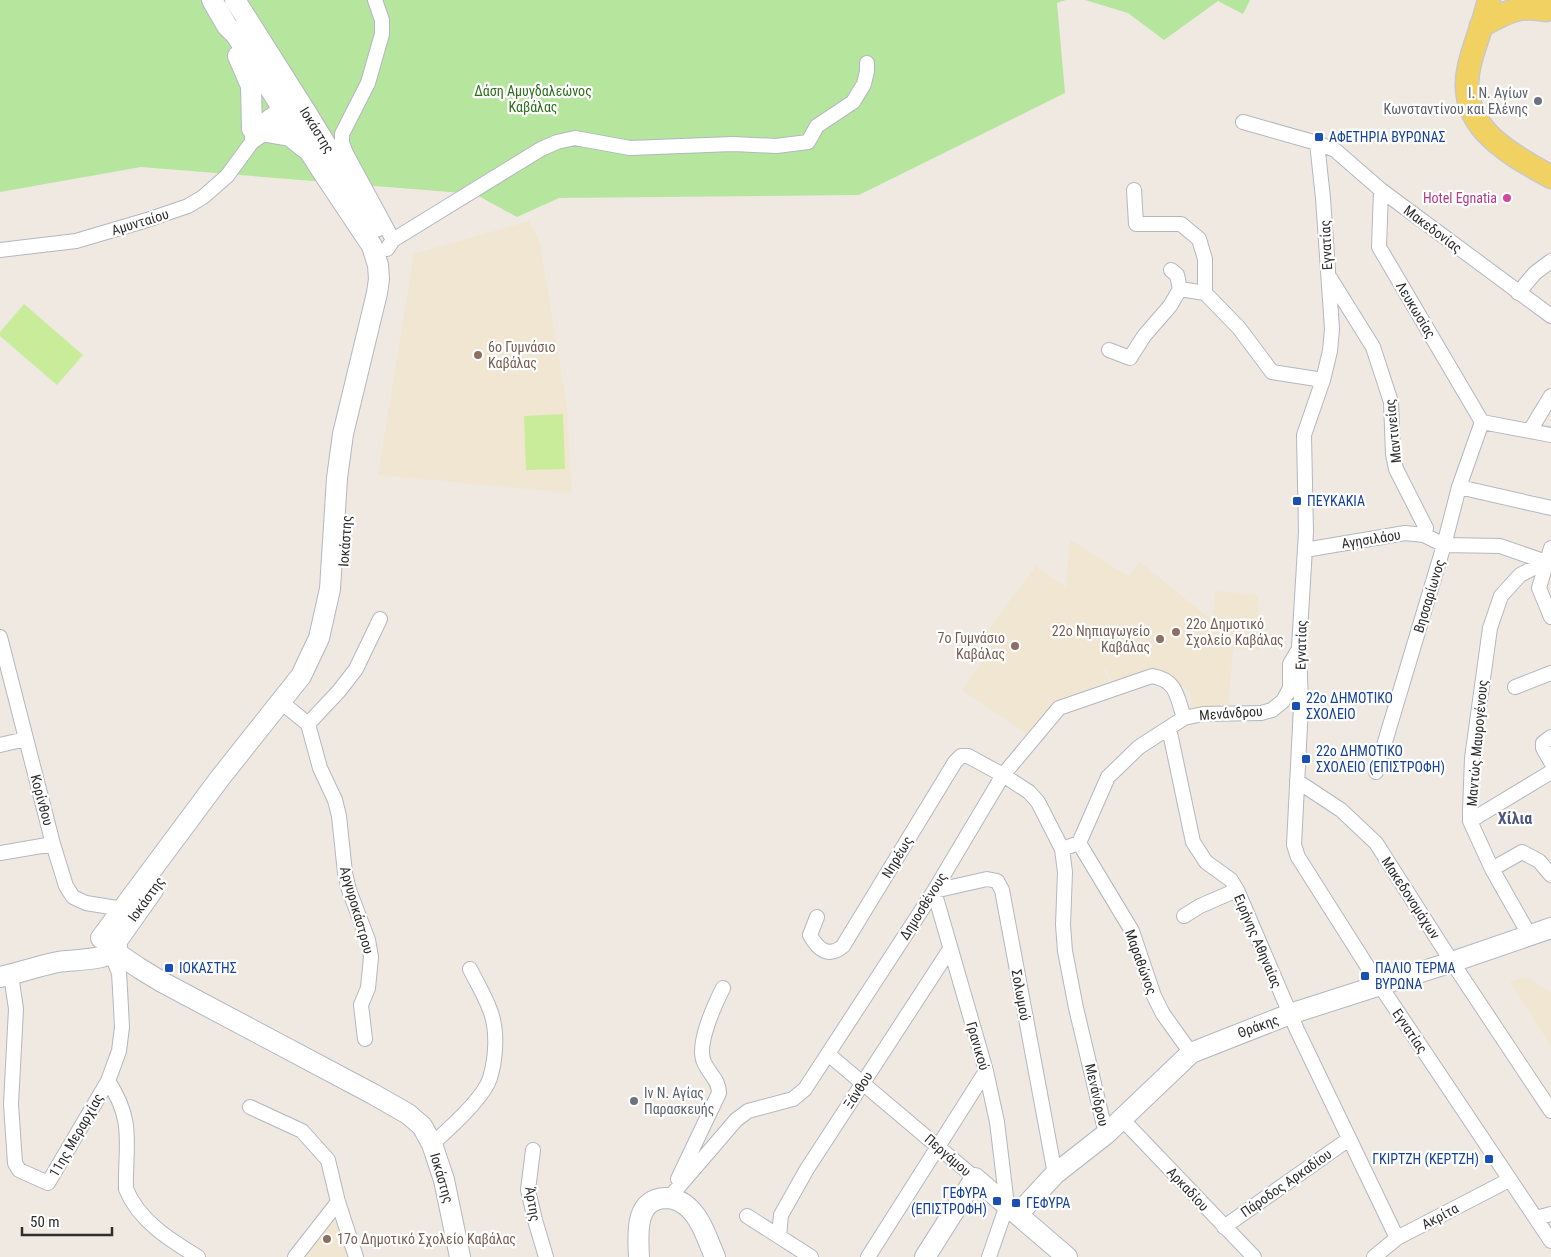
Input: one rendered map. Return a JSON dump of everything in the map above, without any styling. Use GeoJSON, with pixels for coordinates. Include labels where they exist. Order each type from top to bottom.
{"type":"FeatureCollection","features":[{"type":"Feature","properties":{"kind":"main road"},"geometry":{"type":"LineString","coordinates":[[1489,0],[1469,66],[1467,79],[1466,92],[1474,116],[1496,143],[1551,177]]}},
{"type":"Feature","properties":{"kind":"main road"},"geometry":{"type":"LineString","coordinates":[[1481,26],[1503,14],[1524,7],[1543,8]]}},
{"type":"Feature","properties":{"kind":"street"},"geometry":{"type":"LineString","coordinates":[[212,0],[227,26],[251,86],[257,134],[290,136],[304,146],[313,156]]}},
{"type":"Feature","properties":{"kind":"street"},"geometry":{"type":"LineString","coordinates":[[235,0],[294,109]]}},
{"type":"Feature","properties":{"kind":"street"},"geometry":{"type":"LineString","coordinates":[[375,0],[382,20],[382,34],[368,83],[343,129],[342,139],[346,153],[390,245],[541,149],[557,142],[575,138],[630,148],[733,144],[776,146],[808,142],[817,126],[853,102],[864,84],[867,63]]}},
{"type":"Feature","properties":{"kind":"street"},"geometry":{"type":"LineString","coordinates":[[227,26],[294,109]]}},
{"type":"Feature","properties":{"kind":"street","name":"Αμυνταίου"},"geometry":{"type":"LineString","coordinates":[[0,250],[76,241],[188,206],[203,197],[227,176],[257,134],[294,109]]}},
{"type":"Feature","properties":{"kind":"street","name":"Ιοκάστης"},"geometry":{"type":"LineString","coordinates":[[294,109],[313,156],[369,240],[378,265],[379,279],[343,434],[336,483],[330,590],[321,632],[285,706],[195,831],[130,910],[108,945],[162,982],[408,1114],[422,1126],[432,1144],[444,1180],[460,1257]]}},
{"type":"Feature","properties":{"kind":"street","name":"Ιοκάστης"},"geometry":{"type":"LineString","coordinates":[[285,706],[314,676],[328,650],[340,604],[352,457],[391,287],[390,245],[294,109]]}},
{"type":"Feature","properties":{"kind":"street"},"geometry":{"type":"LineString","coordinates":[[1243,122],[1317,143]]}},
{"type":"Feature","properties":{"kind":"street","name":"Μακεδονίας"},"geometry":{"type":"LineString","coordinates":[[1317,143],[1335,150],[1381,190],[1551,316]]}},
{"type":"Feature","properties":{"kind":"street","name":"Εγνατίας"},"geometry":{"type":"LineString","coordinates":[[1317,143],[1323,198],[1332,328],[1330,351],[1323,380],[1304,435],[1306,532],[1299,647],[1301,706],[1294,845],[1298,857],[1379,985],[1551,1241]]}},
{"type":"Feature","properties":{"kind":"street"},"geometry":{"type":"LineString","coordinates":[[1134,190],[1136,224],[1181,224],[1200,239],[1205,259],[1205,293]]}},
{"type":"Feature","properties":{"kind":"street","name":"Λευκωσίας"},"geometry":{"type":"LineString","coordinates":[[1381,190],[1379,248],[1482,422]]}},
{"type":"Feature","properties":{"kind":"street"},"geometry":{"type":"LineString","coordinates":[[1518,293],[1535,272],[1551,260]]}},
{"type":"Feature","properties":{"kind":"street"},"geometry":{"type":"LineString","coordinates":[[1109,350],[1130,358],[1144,336],[1170,306],[1180,289],[1177,275],[1171,270]]}},
{"type":"Feature","properties":{"kind":"street","name":"Μαντινείας"},"geometry":{"type":"LineString","coordinates":[[1328,276],[1373,347],[1391,402],[1393,454],[1396,469],[1426,528],[1424,534]]}},
{"type":"Feature","properties":{"kind":"street"},"geometry":{"type":"LineString","coordinates":[[1180,289],[1205,293],[1239,328],[1272,372],[1323,380]]}},
{"type":"Feature","properties":{"kind":"street"},"geometry":{"type":"LineString","coordinates":[[1531,430],[1551,396]]}},
{"type":"Feature","properties":{"kind":"street"},"geometry":{"type":"LineString","coordinates":[[1482,422],[1551,434]]}},
{"type":"Feature","properties":{"kind":"street","name":"Βησσαρίωνος"},"geometry":{"type":"LineString","coordinates":[[1376,772],[1444,545],[1459,487],[1482,422]]}},
{"type":"Feature","properties":{"kind":"street"},"geometry":{"type":"LineString","coordinates":[[1459,487],[1551,508]]}},
{"type":"Feature","properties":{"kind":"street","name":"Αγησιλάου"},"geometry":{"type":"LineString","coordinates":[[1305,550],[1405,533],[1424,534],[1444,545],[1500,546],[1550,558]]}},
{"type":"Feature","properties":{"kind":"street"},"geometry":{"type":"LineString","coordinates":[[1550,558],[1539,588],[1551,617]]}},
{"type":"Feature","properties":{"kind":"street","name":"Μαντώς Μαυρογένους"},"geometry":{"type":"LineString","coordinates":[[1530,936],[1492,868],[1470,821],[1472,758],[1490,628],[1501,596],[1520,575],[1550,558]]}},
{"type":"Feature","properties":{"kind":"street"},"geometry":{"type":"LineString","coordinates":[[285,706],[308,724],[339,691],[356,669],[380,619]]}},
{"type":"Feature","properties":{"kind":"street","name":"Κορίνθου"},"geometry":{"type":"LineString","coordinates":[[0,637],[53,844],[66,886],[73,897],[86,903],[130,910]]}},
{"type":"Feature","properties":{"kind":"street","name":"Μενάνδρου"},"geometry":{"type":"LineString","coordinates":[[1079,843],[1108,778],[1139,748],[1184,718],[1203,714],[1261,713],[1272,710],[1283,701],[1290,688],[1290,664],[1299,647]]}},
{"type":"Feature","properties":{"kind":"street"},"geometry":{"type":"LineString","coordinates":[[1515,687],[1551,673]]}},
{"type":"Feature","properties":{"kind":"street","name":"Δημοσθένους"},"geometry":{"type":"LineString","coordinates":[[669,1198],[736,1120],[748,1111],[793,1099],[805,1089],[934,891],[1002,775],[1059,708],[1152,676],[1164,678],[1173,686],[1184,718]]}},
{"type":"Feature","properties":{"kind":"street","name":"Αργυροκάστρου"},"geometry":{"type":"LineString","coordinates":[[308,724],[320,768],[335,800],[341,828],[345,873],[349,890],[368,940],[371,957],[368,988],[361,1006],[366,1039]]}},
{"type":"Feature","properties":{"kind":"street","name":"Ειρήνης Αθηναίας"},"geometry":{"type":"LineString","coordinates":[[1169,728],[1193,842],[1206,862],[1231,880],[1237,890],[1290,1014],[1397,1238]]}},
{"type":"Feature","properties":{"kind":"street"},"geometry":{"type":"LineString","coordinates":[[1551,737],[1543,744],[1543,748],[1551,762]]}},
{"type":"Feature","properties":{"kind":"street"},"geometry":{"type":"LineString","coordinates":[[0,745],[26,739]]}},
{"type":"Feature","properties":{"kind":"street","name":"Νηρέως"},"geometry":{"type":"LineString","coordinates":[[817,917],[810,934],[814,943],[829,953],[836,952],[843,946],[955,762],[961,756],[968,756],[1002,775]]}},
{"type":"Feature","properties":{"kind":"street"},"geometry":{"type":"LineString","coordinates":[[1470,821],[1551,772]]}},
{"type":"Feature","properties":{"kind":"street","name":"Μενάνδρου"},"geometry":{"type":"LineString","coordinates":[[1002,775],[1029,792],[1038,802],[1062,850],[1066,872],[1062,925],[1065,951],[1076,1008],[1106,1134]]}},
{"type":"Feature","properties":{"kind":"street","name":"Μακεδονομάχων"},"geometry":{"type":"LineString","coordinates":[[1297,782],[1341,810],[1376,843],[1551,1111]]}},
{"type":"Feature","properties":{"kind":"street"},"geometry":{"type":"LineString","coordinates":[[1062,850],[1079,843]]}},
{"type":"Feature","properties":{"kind":"street","name":"Μαραθώνος"},"geometry":{"type":"LineString","coordinates":[[1079,843],[1132,931],[1157,1002],[1168,1022],[1191,1053]]}},
{"type":"Feature","properties":{"kind":"street"},"geometry":{"type":"LineString","coordinates":[[0,853],[53,844]]}},
{"type":"Feature","properties":{"kind":"street"},"geometry":{"type":"LineString","coordinates":[[1492,868],[1522,852],[1538,861],[1551,875]]}},
{"type":"Feature","properties":{"kind":"street","name":"Σολωμού"},"geometry":{"type":"LineString","coordinates":[[934,891],[986,879],[997,881],[1002,890],[1055,1174]]}},
{"type":"Feature","properties":{"kind":"street"},"geometry":{"type":"LineString","coordinates":[[1184,916],[1200,906],[1237,890]]}},
{"type":"Feature","properties":{"kind":"street","name":"Γρανικού"},"geometry":{"type":"LineString","coordinates":[[934,891],[986,1071],[1013,1210]]}},
{"type":"Feature","properties":{"kind":"street","name":"Θράκης"},"geometry":{"type":"LineString","coordinates":[[1013,1210],[1106,1134],[1191,1053],[1290,1014],[1551,928]]}},
{"type":"Feature","properties":{"kind":"street"},"geometry":{"type":"LineString","coordinates":[[6,976],[58,962],[85,960],[108,945]]}},
{"type":"Feature","properties":{"kind":"street","name":"11ης Μεραρχίας"},"geometry":{"type":"LineString","coordinates":[[6,976],[16,1010],[11,1121],[15,1163],[19,1170],[48,1183],[87,1113],[108,1081],[119,1051],[122,1027],[119,974],[108,945]]}},
{"type":"Feature","properties":{"kind":"street","name":"Ξάνθου"},"geometry":{"type":"LineString","coordinates":[[780,1236],[782,1215],[807,1169],[950,949]]}},
{"type":"Feature","properties":{"kind":"street"},"geometry":{"type":"LineString","coordinates":[[432,1144],[453,1126],[477,1098],[490,1079],[496,1038],[491,1011],[470,969]]}},
{"type":"Feature","properties":{"kind":"street"},"geometry":{"type":"LineString","coordinates":[[669,1198],[720,1093],[717,1080],[704,1062],[702,1051],[712,1008],[723,988]]}},
{"type":"Feature","properties":{"kind":"street","name":"Περγάμου"},"geometry":{"type":"LineString","coordinates":[[828,1054],[938,1145],[1067,1257]]}},
{"type":"Feature","properties":{"kind":"street"},"geometry":{"type":"LineString","coordinates":[[868,1257],[986,1071]]}},
{"type":"Feature","properties":{"kind":"street"},"geometry":{"type":"LineString","coordinates":[[108,1081],[124,1110],[127,1128],[126,1189],[131,1200],[156,1229],[198,1257]]}},
{"type":"Feature","properties":{"kind":"street"},"geometry":{"type":"LineString","coordinates":[[250,1107],[302,1130],[328,1160],[338,1202],[356,1257]]}},
{"type":"Feature","properties":{"kind":"street","name":"Αρκαδίου"},"geometry":{"type":"LineString","coordinates":[[1122,1119],[1254,1257]]}},
{"type":"Feature","properties":{"kind":"street","name":"Πάροδος Αρκαδίου"},"geometry":{"type":"LineString","coordinates":[[1224,1227],[1349,1139]]}},
{"type":"Feature","properties":{"kind":"street","name":"Άρτης"},"geometry":{"type":"LineString","coordinates":[[533,1150],[528,1190],[546,1257]]}},
{"type":"Feature","properties":{"kind":"street"},"geometry":{"type":"LineString","coordinates":[[925,1257],[975,1178]]}},
{"type":"Feature","properties":{"kind":"street","name":"Ακρίτα"},"geometry":{"type":"LineString","coordinates":[[1374,1257],[1397,1238],[1509,1180]]}},
{"type":"Feature","properties":{"kind":"street"},"geometry":{"type":"LineString","coordinates":[[639,1257],[639,1219],[647,1205],[651,1202],[657,1199],[669,1198],[684,1203],[691,1210],[698,1219],[715,1257]]}},
{"type":"Feature","properties":{"kind":"street"},"geometry":{"type":"LineString","coordinates":[[295,1257],[338,1202]]}},
{"type":"Feature","properties":{"kind":"street"},"geometry":{"type":"LineString","coordinates":[[989,1257],[1013,1210]]}},
{"type":"Feature","properties":{"kind":"street"},"geometry":{"type":"LineString","coordinates":[[1536,1218],[1551,1214]]}},
{"type":"Feature","properties":{"kind":"street"},"geometry":{"type":"LineString","coordinates":[[747,1216],[811,1257]]}},
{"type":"Feature","properties":{"kind":"shaded area","name":"6ο Γυμνάσιο Καβάλας"},"geometry":{"type":"Polygon","coordinates":[[[529,221],[540,244],[567,407],[572,493],[378,475],[414,254],[529,221]]]}},
{"type":"Feature","properties":{"kind":"shaded area"},"geometry":{"type":"Polygon","coordinates":[[[1070,540],[1128,576],[1140,562],[1213,621],[1215,591],[1258,595],[1259,650],[1233,648],[1228,710],[1191,708],[1190,691],[1159,668],[1149,682],[1113,693],[1108,670],[1102,667],[1106,672],[1112,693],[1060,703],[1033,738],[962,690],[993,647],[982,638],[1036,566],[1066,587],[1070,540]]]}},
{"type":"Feature","properties":{"kind":"shaded area"},"geometry":{"type":"Polygon","coordinates":[[[1527,977],[1551,993],[1551,1046],[1510,982],[1527,977]]]}},
{"type":"Feature","properties":{"kind":"shaded area","name":"17ο Δημοτικό Σχολείο Καβάλας"},"geometry":{"type":"Polygon","coordinates":[[[329,1218],[336,1222],[348,1257],[299,1257],[329,1218]]]}},
{"type":"Feature","properties":{"kind":"green space","name":"Δάση Αμυγδαλεώνος Καβάλας"},"geometry":{"type":"Polygon","coordinates":[[[0,0],[1066,0],[1057,3],[1065,93],[859,195],[559,198],[517,217],[475,194],[141,167],[0,192],[0,0]]]}},
{"type":"Feature","properties":{"kind":"green space"},"geometry":{"type":"Polygon","coordinates":[[[1085,0],[1250,0],[1243,14],[1218,1],[1164,40],[1128,13],[1085,0]]]}},
{"type":"Feature","properties":{"kind":"green space"},"geometry":{"type":"Polygon","coordinates":[[[24,304],[83,355],[57,385],[0,336],[0,332],[24,304]]]}},
{"type":"Feature","properties":{"kind":"green space"},"geometry":{"type":"Polygon","coordinates":[[[563,414],[565,469],[526,470],[524,416],[563,414]]]}},
{"type":"Feature","properties":{"kind":"place","name":"Ι. Ν. Αγίων Κωνσταντίνου και Ελένης"},"geometry":{"type":"Point","coordinates":[1538,101]}},
{"type":"Feature","properties":{"kind":"place","name":"ΑΦΕΤΗΡΙΑ ΒΥΡΩΝΑΣ"},"geometry":{"type":"Point","coordinates":[1319,137]}},
{"type":"Feature","properties":{"kind":"place","name":"Hotel Egnatia"},"geometry":{"type":"Point","coordinates":[1507,198]}},
{"type":"Feature","properties":{"kind":"place","name":"6ο Γυμνάσιο Καβάλας"},"geometry":{"type":"Point","coordinates":[478,355]}},
{"type":"Feature","properties":{"kind":"place","name":"ΠΕΥΚΑΚΙΑ"},"geometry":{"type":"Point","coordinates":[1297,501]}},
{"type":"Feature","properties":{"kind":"place","name":"22ο Δημοτικό Σχολείο Καβάλας"},"geometry":{"type":"Point","coordinates":[1176,632]}},
{"type":"Feature","properties":{"kind":"place","name":"22ο Νηπιαγωγείο Καβάλας"},"geometry":{"type":"Point","coordinates":[1160,639]}},
{"type":"Feature","properties":{"kind":"place","name":"7ο Γυμνάσιο Καβάλας"},"geometry":{"type":"Point","coordinates":[1015,646]}},
{"type":"Feature","properties":{"kind":"place","name":"22ο ΔΗΜΟΤΙΚΟ ΣΧΟΛΕΙΟ"},"geometry":{"type":"Point","coordinates":[1296,706]}},
{"type":"Feature","properties":{"kind":"place","name":"22ο ΔΗΜΟΤΙΚΟ ΣΧΟΛΕΙΟ (ΕΠΙΣΤΡΟΦΗ)"},"geometry":{"type":"Point","coordinates":[1306,759]}},
{"type":"Feature","properties":{"kind":"place","name":"ΙΟΚΑΣΤΗΣ"},"geometry":{"type":"Point","coordinates":[169,968]}},
{"type":"Feature","properties":{"kind":"place","name":"ΠΑΛΙΟ ΤΕΡΜΑ ΒΥΡΩΝΑ"},"geometry":{"type":"Point","coordinates":[1365,976]}},
{"type":"Feature","properties":{"kind":"place","name":"Ιν Ν. Αγίας Παρασκευής"},"geometry":{"type":"Point","coordinates":[634,1101]}},
{"type":"Feature","properties":{"kind":"place","name":"ΓΚΙΡΤΖΗ (ΚΕΡΤΖΗ)"},"geometry":{"type":"Point","coordinates":[1489,1159]}},
{"type":"Feature","properties":{"kind":"place","name":"ΓΕΦΥΡΑ (ΕΠΙΣΤΡΟΦΗ)"},"geometry":{"type":"Point","coordinates":[997,1201]}},
{"type":"Feature","properties":{"kind":"place","name":"ΓΕΦΥΡΑ"},"geometry":{"type":"Point","coordinates":[1016,1203]}},
{"type":"Feature","properties":{"kind":"place","name":"17ο Δημοτικό Σχολείο Καβάλας"},"geometry":{"type":"Point","coordinates":[327,1239]}},
{"type":"Feature","properties":{"kind":"district","name":"Χίλια"},"geometry":{"type":"Point","coordinates":[1515,818]}}]}
